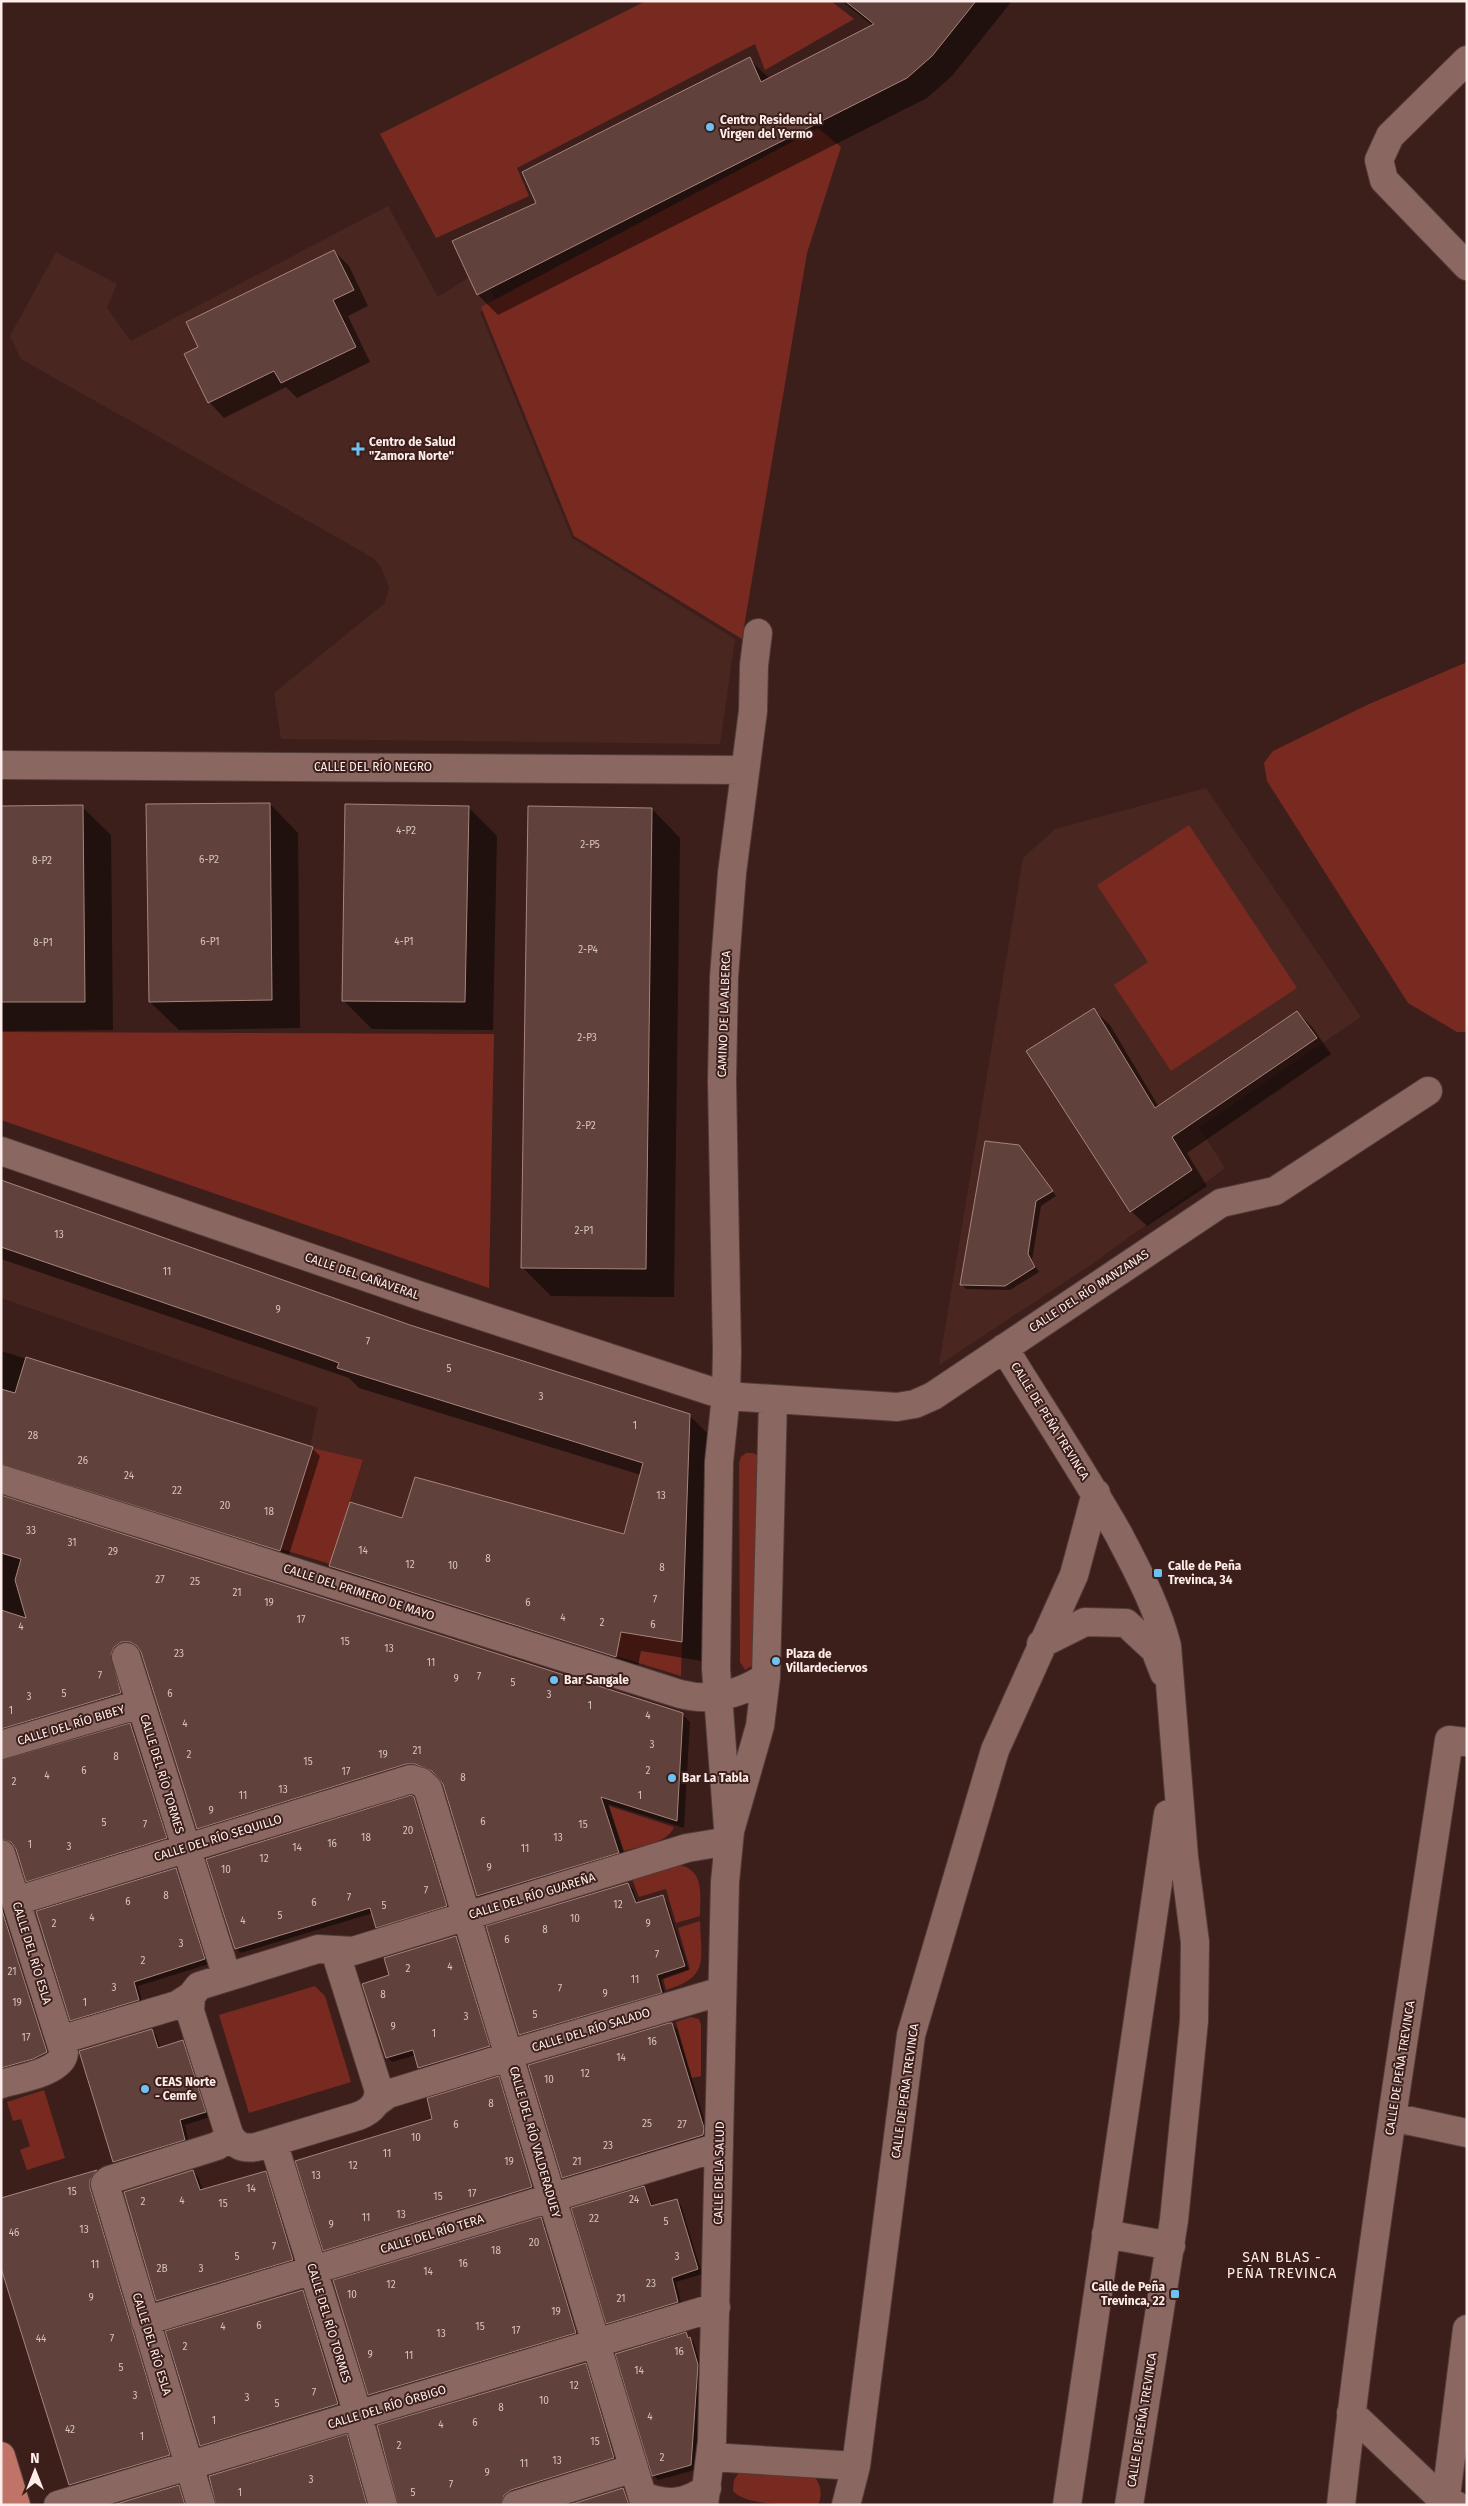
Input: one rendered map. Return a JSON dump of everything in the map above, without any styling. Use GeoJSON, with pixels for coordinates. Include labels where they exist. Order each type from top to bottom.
{"type":"FeatureCollection","features":[{"type":"Feature","properties":{"kind":"highway"},"geometry":{"type":"LineString","coordinates":[[1,2456],[16,2505]]}},
{"type":"Feature","properties":{"kind":"street"},"geometry":{"type":"LineString","coordinates":[[1467,60],[1390,136],[1378,160],[1384,180],[1467,266]]}},
{"type":"Feature","properties":{"kind":"street","name":"CAMINO DE LA ALBERCA"},"geometry":{"type":"LineString","coordinates":[[726,1396],[727,1330],[722,1081],[723,1011],[729,909],[753,711],[754,665],[758,633]]}},
{"type":"Feature","properties":{"kind":"street","name":"CALLE DEL RÍO NEGRO"},"geometry":{"type":"LineString","coordinates":[[1,764],[745,770]]}},
{"type":"Feature","properties":{"kind":"street","name":"CALLE DEL RÍO MANZANAS"},"geometry":{"type":"LineString","coordinates":[[726,1396],[906,1406],[933,1396],[1221,1204],[1276,1191],[1428,1091]]}},
{"type":"Feature","properties":{"kind":"street","name":"CALLE DEL CAÑAVERAL"},"geometry":{"type":"LineString","coordinates":[[1,1151],[418,1296],[726,1396]]}},
{"type":"Feature","properties":{"kind":"street","name":"CALLE DE PEÑA TREVINCA"},"geometry":{"type":"LineString","coordinates":[[1004,1348],[1096,1493],[1143,1580],[1160,1618],[1166,1646],[1184,1857],[1195,1942],[1194,2021],[1171,2246],[1128,2505]]}},
{"type":"Feature","properties":{"kind":"street"},"geometry":{"type":"LineString","coordinates":[[726,1396],[719,1462],[718,1697],[729,1841]]}},
{"type":"Feature","properties":{"kind":"street"},"geometry":{"type":"LineString","coordinates":[[729,1841],[760,1726],[766,1677],[773,1399]]}},
{"type":"Feature","properties":{"kind":"street","name":"CALLE DEL PRIMERO DE MAYO"},"geometry":{"type":"LineString","coordinates":[[1,1479],[680,1694],[701,1698],[718,1697]]}},
{"type":"Feature","properties":{"kind":"street","name":"CALLE DE PEÑA TREVINCA"},"geometry":{"type":"LineString","coordinates":[[846,2505],[856,2466],[911,2035],[995,1750],[1041,1644],[1074,1575],[1096,1493]]}},
{"type":"Feature","properties":{"kind":"street","name":"CALLE DE PEÑA TREVINCA"},"geometry":{"type":"LineString","coordinates":[[1041,1644],[1085,1622],[1126,1623],[1155,1650],[1169,1684]]}},
{"type":"Feature","properties":{"kind":"street","name":"CALLE DEL RÍO TORMES"},"geometry":{"type":"LineString","coordinates":[[126,1657],[227,1977]]}},
{"type":"Feature","properties":{"kind":"street"},"geometry":{"type":"LineString","coordinates":[[718,1697],[740,1691],[766,1677]]}},
{"type":"Feature","properties":{"kind":"street","name":"CALLE DEL RÍO BIBEY"},"geometry":{"type":"LineString","coordinates":[[1,1746],[140,1704]]}},
{"type":"Feature","properties":{"kind":"street","name":"CALLE DE PEÑA TREVINCA"},"geometry":{"type":"LineString","coordinates":[[1341,2505],[1351,2413],[1392,2117],[1449,1740],[1467,1742]]}},
{"type":"Feature","properties":{"kind":"street","name":"CALLE DE PEÑA TREVINCA"},"geometry":{"type":"LineString","coordinates":[[1067,2505],[1165,1840],[1174,1750]]}},
{"type":"Feature","properties":{"kind":"street","name":"CALLE DEL RÍO SEQUILLO"},"geometry":{"type":"LineString","coordinates":[[16,1901],[411,1779],[421,1782]]}},
{"type":"Feature","properties":{"kind":"street","name":"CALLE DEL RÍO VALDERADUEY"},"geometry":{"type":"LineString","coordinates":[[421,1782],[428,1789],[644,2500]]}},
{"type":"Feature","properties":{"kind":"street","name":"CALLE DEL RÍO GUAREÑA"},"geometry":{"type":"LineString","coordinates":[[191,1996],[200,1986],[318,1949],[353,1951],[687,1848],[729,1841]]}},
{"type":"Feature","properties":{"kind":"street","name":"CALLE DE LA SALUD"},"geometry":{"type":"LineString","coordinates":[[706,2496],[711,2457],[725,1882],[729,1841]]}},
{"type":"Feature","properties":{"kind":"street","name":"CALLE DEL RÍO ESLA"},"geometry":{"type":"LineString","coordinates":[[1,1854],[62,2047]]}},
{"type":"Feature","properties":{"kind":"street"},"geometry":{"type":"LineString","coordinates":[[335,1951],[378,2088],[377,2102]]}},
{"type":"Feature","properties":{"kind":"street","name":"CALLE DEL RÍO SALADO"},"geometry":{"type":"LineString","coordinates":[[230,2137],[235,2143],[248,2148],[361,2116],[388,2094],[722,1991]]}},
{"type":"Feature","properties":{"kind":"street"},"geometry":{"type":"LineString","coordinates":[[1,2084],[54,2068],[62,2062],[62,2047],[177,2005],[191,1996]]}},
{"type":"Feature","properties":{"kind":"street"},"geometry":{"type":"LineString","coordinates":[[191,1996],[190,2011],[230,2137]]}},
{"type":"Feature","properties":{"kind":"street"},"geometry":{"type":"LineString","coordinates":[[1392,2117],[1467,2133]]}},
{"type":"Feature","properties":{"kind":"street","name":"CALLE DEL RÍO ESLA"},"geometry":{"type":"LineString","coordinates":[[201,2505],[107,2196],[106,2182],[217,2146],[230,2137]]}},
{"type":"Feature","properties":{"kind":"street","name":"CALLE DEL RÍO TORMES"},"geometry":{"type":"LineString","coordinates":[[273,2142],[383,2505]]}},
{"type":"Feature","properties":{"kind":"street","name":"CALLE DEL RÍO TERA"},"geometry":{"type":"LineString","coordinates":[[145,2321],[719,2147]]}},
{"type":"Feature","properties":{"kind":"street"},"geometry":{"type":"LineString","coordinates":[[1106,2234],[1171,2246]]}},
{"type":"Feature","properties":{"kind":"street","name":"CALLE DEL RÍO ÓRBIGO"},"geometry":{"type":"LineString","coordinates":[[58,2505],[716,2307]]}},
{"type":"Feature","properties":{"kind":"street"},"geometry":{"type":"LineString","coordinates":[[1449,2504],[1467,2329]]}},
{"type":"Feature","properties":{"kind":"street"},"geometry":{"type":"LineString","coordinates":[[1351,2413],[1449,2504]]}},
{"type":"Feature","properties":{"kind":"street","name":"CALLE DE PEÑA TREVINCA"},"geometry":{"type":"LineString","coordinates":[[1333,2505],[1351,2413]]}},
{"type":"Feature","properties":{"kind":"street"},"geometry":{"type":"LineString","coordinates":[[711,2457],[856,2466]]}},
{"type":"Feature","properties":{"kind":"street"},"geometry":{"type":"LineString","coordinates":[[516,2505],[634,2468]]}},
{"type":"Feature","properties":{"kind":"street"},"geometry":{"type":"LineString","coordinates":[[644,2500],[677,2502],[706,2496]]}},
{"type":"Feature","properties":{"kind":"shaded area"},"geometry":{"type":"Polygon","coordinates":[[[646,1],[831,1],[854,19],[765,70],[755,44],[517,168],[529,196],[436,238],[380,134],[646,1]]]}},
{"type":"Feature","properties":{"kind":"shaded area"},"geometry":{"type":"Polygon","coordinates":[[[818,128],[841,147],[807,253],[742,639],[574,536],[481,307],[818,128]]]}},
{"type":"Feature","properties":{"kind":"shaded area","name":"Centro de Salud \"Zamora Norte\""},"geometry":{"type":"Polygon","coordinates":[[[388,206],[438,297],[479,271],[498,303],[480,312],[572,538],[735,639],[720,744],[281,739],[274,693],[385,603],[389,588],[381,567],[374,559],[361,551],[21,359],[10,336],[56,252],[117,284],[107,308],[131,341],[388,206]]]}},
{"type":"Feature","properties":{"kind":"shaded area"},"geometry":{"type":"Polygon","coordinates":[[[1467,662],[1467,1032],[1457,1032],[1408,1003],[1267,781],[1264,763],[1273,751],[1367,705],[1467,662]]]}},
{"type":"Feature","properties":{"kind":"shaded area"},"geometry":{"type":"Polygon","coordinates":[[[1206,788],[1361,1017],[1199,1127],[1225,1168],[1092,1264],[939,1365],[1023,858],[1055,829],[1206,788]]]}},
{"type":"Feature","properties":{"kind":"shaded area"},"geometry":{"type":"Polygon","coordinates":[[[1189,825],[1297,988],[1171,1071],[1114,985],[1148,962],[1097,885],[1189,825]]]}},
{"type":"Feature","properties":{"kind":"shaded area"},"geometry":{"type":"Polygon","coordinates":[[[1,1032],[494,1034],[489,1288],[1,1120],[1,1032]]]}},
{"type":"Feature","properties":{"kind":"shaded area"},"geometry":{"type":"Polygon","coordinates":[[[1,1247],[328,1359],[339,1363],[338,1369],[350,1373],[354,1361],[369,1366],[366,1378],[378,1382],[380,1377],[425,1396],[427,1392],[647,1448],[624,1534],[415,1477],[402,1518],[350,1502],[363,1461],[310,1447],[318,1408],[1,1298],[1,1247]]]}},
{"type":"Feature","properties":{"kind":"shaded area"},"geometry":{"type":"Polygon","coordinates":[[[313,1448],[363,1460],[330,1564],[281,1549],[313,1448]]]}},
{"type":"Feature","properties":{"kind":"shaded area"},"geometry":{"type":"Polygon","coordinates":[[[746,1453],[753,1453],[759,1456],[753,1665],[745,1670],[740,1662],[739,1463],[741,1457],[746,1453]]]}},
{"type":"Feature","properties":{"kind":"shaded area"},"geometry":{"type":"Polygon","coordinates":[[[621,1632],[682,1642],[681,1676],[616,1656],[621,1632]]]}},
{"type":"Feature","properties":{"kind":"shaded area"},"geometry":{"type":"Polygon","coordinates":[[[609,1806],[674,1827],[670,1833],[659,1841],[624,1851],[609,1806]]]}},
{"type":"Feature","properties":{"kind":"shaded area"},"geometry":{"type":"Polygon","coordinates":[[[679,1865],[693,1872],[697,1878],[700,1892],[700,1916],[676,1923],[666,1889],[639,1897],[632,1879],[679,1865]]]}},
{"type":"Feature","properties":{"kind":"shaded area"},"geometry":{"type":"Polygon","coordinates":[[[700,1921],[700,1965],[690,1979],[666,1990],[663,1978],[690,1969],[678,1928],[700,1921]]]}},
{"type":"Feature","properties":{"kind":"shaded area"},"geometry":{"type":"Polygon","coordinates":[[[315,1986],[325,1996],[351,2082],[249,2113],[219,2015],[315,1986]]]}},
{"type":"Feature","properties":{"kind":"shaded area"},"geometry":{"type":"Polygon","coordinates":[[[691,2017],[699,2019],[701,2024],[701,2076],[692,2078],[676,2022],[691,2017]]]}},
{"type":"Feature","properties":{"kind":"shaded area"},"geometry":{"type":"Polygon","coordinates":[[[44,2090],[65,2158],[27,2170],[20,2150],[30,2146],[21,2119],[13,2121],[7,2102],[44,2090]]]}},
{"type":"Feature","properties":{"kind":"shaded area"},"geometry":{"type":"Polygon","coordinates":[[[740,2471],[814,2476],[820,2490],[818,2505],[771,2504],[748,2500],[733,2491],[734,2480],[740,2471]]]}},
{"type":"Feature","properties":{"kind":"building","name":"Centro Residencial Virgen del Yermo"},"geometry":{"type":"Polygon","coordinates":[[[845,1],[976,1],[932,56],[907,78],[477,295],[452,241],[536,203],[522,172],[750,57],[761,82],[874,24],[845,1]]]}},
{"type":"Feature","properties":{"kind":"building"},"geometry":{"type":"Polygon","coordinates":[[[334,250],[354,290],[333,300],[356,347],[281,383],[274,371],[208,403],[184,354],[198,347],[186,322],[334,250]]]}},
{"type":"Feature","properties":{"kind":"building"},"geometry":{"type":"Polygon","coordinates":[[[270,803],[272,1000],[149,1002],[146,804],[270,803]]]}},
{"type":"Feature","properties":{"kind":"building"},"geometry":{"type":"Polygon","coordinates":[[[345,804],[469,806],[465,1002],[342,1001],[345,804]]]}},
{"type":"Feature","properties":{"kind":"building"},"geometry":{"type":"Polygon","coordinates":[[[83,805],[85,1002],[1,1002],[1,806],[83,805]]]}},
{"type":"Feature","properties":{"kind":"building"},"geometry":{"type":"Polygon","coordinates":[[[528,806],[652,808],[646,1269],[521,1268],[528,806]]]}},
{"type":"Feature","properties":{"kind":"building"},"geometry":{"type":"Polygon","coordinates":[[[1094,1008],[1155,1108],[1297,1011],[1317,1038],[1172,1137],[1192,1170],[1130,1212],[1026,1051],[1094,1008]]]}},
{"type":"Feature","properties":{"kind":"building"},"geometry":{"type":"Polygon","coordinates":[[[985,1141],[1019,1145],[1053,1191],[1036,1201],[1028,1254],[1035,1267],[1005,1286],[960,1285],[985,1141]]]}},
{"type":"Feature","properties":{"kind":"building"},"geometry":{"type":"Polygon","coordinates":[[[1,1180],[410,1325],[690,1414],[682,1642],[621,1632],[616,1657],[329,1566],[350,1502],[402,1518],[415,1477],[624,1534],[643,1463],[337,1368],[339,1363],[328,1359],[1,1247],[1,1180]]]}},
{"type":"Feature","properties":{"kind":"building"},"geometry":{"type":"Polygon","coordinates":[[[26,1357],[313,1447],[280,1551],[1,1464],[1,1389],[15,1393],[26,1357]]]}},
{"type":"Feature","properties":{"kind":"building"},"geometry":{"type":"Polygon","coordinates":[[[1,1495],[683,1713],[677,1821],[601,1797],[619,1853],[477,1896],[443,1784],[432,1771],[415,1764],[406,1764],[197,1829],[141,1652],[137,1646],[130,1642],[121,1642],[114,1647],[111,1654],[121,1693],[1,1729],[1,1610],[26,1618],[15,1580],[21,1559],[1,1553],[1,1495]]]}},
{"type":"Feature","properties":{"kind":"building"},"geometry":{"type":"Polygon","coordinates":[[[130,1723],[167,1838],[26,1882],[16,1849],[11,1842],[1,1839],[1,1760],[130,1723]]]}},
{"type":"Feature","properties":{"kind":"building"},"geometry":{"type":"Polygon","coordinates":[[[411,1795],[414,1797],[447,1906],[376,1928],[370,1908],[235,1949],[206,1859],[411,1795]]]}},
{"type":"Feature","properties":{"kind":"building"},"geometry":{"type":"Polygon","coordinates":[[[176,1868],[205,1959],[134,1982],[139,2000],[70,2021],[36,1911],[176,1868]]]}},
{"type":"Feature","properties":{"kind":"building"},"geometry":{"type":"Polygon","coordinates":[[[628,1883],[636,1903],[663,1895],[685,1966],[657,1975],[662,1993],[519,2035],[486,1926],[628,1883]]]}},
{"type":"Feature","properties":{"kind":"building"},"geometry":{"type":"Polygon","coordinates":[[[1,1907],[47,2052],[33,2059],[1,2068],[1,1907]]]}},
{"type":"Feature","properties":{"kind":"building"},"geometry":{"type":"Polygon","coordinates":[[[456,1936],[490,2046],[418,2068],[413,2050],[386,2058],[362,1984],[389,1975],[384,1958],[456,1936]]]}},
{"type":"Feature","properties":{"kind":"building"},"geometry":{"type":"Polygon","coordinates":[[[672,2023],[704,2128],[703,2135],[562,2178],[528,2065],[672,2023]]]}},
{"type":"Feature","properties":{"kind":"building","name":"CEAS Norte - Cemfe"},"geometry":{"type":"Polygon","coordinates":[[[152,2029],[158,2048],[183,2040],[206,2112],[180,2120],[185,2140],[113,2162],[79,2051],[152,2029]]]}},
{"type":"Feature","properties":{"kind":"building"},"geometry":{"type":"Polygon","coordinates":[[[499,2076],[532,2187],[323,2251],[295,2161],[432,2119],[427,2098],[499,2076]]]}},
{"type":"Feature","properties":{"kind":"building"},"geometry":{"type":"Polygon","coordinates":[[[97,2170],[90,2180],[90,2188],[170,2455],[69,2485],[1,2268],[1,2198],[97,2170]]]}},
{"type":"Feature","properties":{"kind":"building"},"geometry":{"type":"Polygon","coordinates":[[[193,2170],[200,2190],[266,2171],[293,2260],[156,2301],[124,2192],[193,2170]]]}},
{"type":"Feature","properties":{"kind":"building"},"geometry":{"type":"Polygon","coordinates":[[[644,2186],[651,2206],[677,2199],[698,2269],[672,2278],[678,2302],[606,2324],[571,2208],[644,2186]]]}},
{"type":"Feature","properties":{"kind":"building"},"geometry":{"type":"Polygon","coordinates":[[[541,2217],[576,2333],[368,2395],[333,2280],[541,2217]]]}},
{"type":"Feature","properties":{"kind":"building"},"geometry":{"type":"Polygon","coordinates":[[[303,2290],[338,2404],[200,2446],[165,2331],[303,2290]]]}},
{"type":"Feature","properties":{"kind":"building"},"geometry":{"type":"Polygon","coordinates":[[[686,2332],[688,2338],[690,2337],[698,2365],[691,2465],[652,2476],[615,2354],[686,2332]]]}},
{"type":"Feature","properties":{"kind":"building"},"geometry":{"type":"Polygon","coordinates":[[[586,2363],[614,2458],[511,2490],[504,2495],[501,2505],[398,2505],[377,2425],[586,2363]]]}},
{"type":"Feature","properties":{"kind":"building"},"geometry":{"type":"Polygon","coordinates":[[[347,2434],[367,2505],[216,2505],[209,2476],[347,2434]]]}},
{"type":"Feature","properties":{"kind":"building"},"geometry":{"type":"Polygon","coordinates":[[[179,2485],[185,2505],[113,2505],[179,2485]]]}},
{"type":"Feature","properties":{"kind":"building"},"geometry":{"type":"Polygon","coordinates":[[[623,2488],[629,2505],[569,2505],[623,2488]]]}},
{"type":"Feature","properties":{"kind":"place","name":"Centro Residencial Virgen del Yermo"},"geometry":{"type":"Point","coordinates":[710,127]}},
{"type":"Feature","properties":{"kind":"place","name":"Centro de Salud \"Zamora Norte\""},"geometry":{"type":"Point","coordinates":[358,449]}},
{"type":"Feature","properties":{"kind":"place","name":"Calle de Peña Trevinca, 34"},"geometry":{"type":"Point","coordinates":[1158,1573]}},
{"type":"Feature","properties":{"kind":"place","name":"Plaza de Villardeciervos"},"geometry":{"type":"Point","coordinates":[776,1661]}},
{"type":"Feature","properties":{"kind":"place","name":"Bar Sangale"},"geometry":{"type":"Point","coordinates":[554,1680]}},
{"type":"Feature","properties":{"kind":"place","name":"Bar La Tabla"},"geometry":{"type":"Point","coordinates":[672,1778]}},
{"type":"Feature","properties":{"kind":"place","name":"CEAS Norte - Cemfe"},"geometry":{"type":"Point","coordinates":[145,2089]}},
{"type":"Feature","properties":{"kind":"place","name":"Calle de Peña Trevinca, 22"},"geometry":{"type":"Point","coordinates":[1175,2294]}},
{"type":"Feature","properties":{"kind":"district","name":"SAN BLAS - PEÑA TREVINCA"},"geometry":{"type":"Point","coordinates":[1282,2266]}}]}
